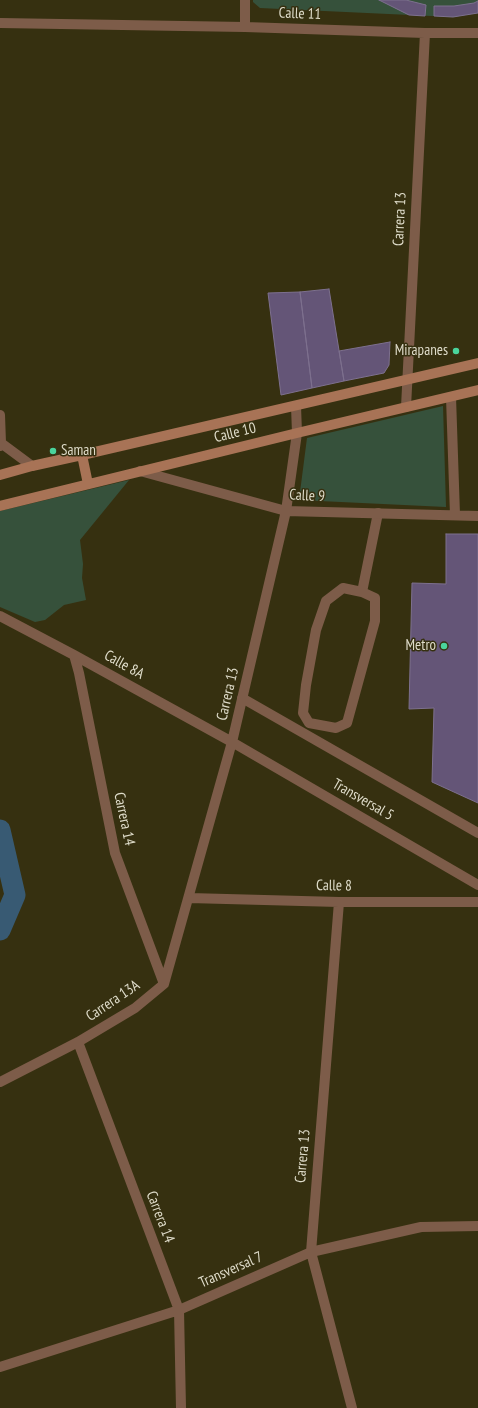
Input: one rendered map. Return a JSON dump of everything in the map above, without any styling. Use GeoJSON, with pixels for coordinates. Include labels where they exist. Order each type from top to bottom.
{"type":"FeatureCollection","features":[{"type":"Feature","properties":{"kind":"main road","name":"Calle 10"},"geometry":{"type":"LineString","coordinates":[[0,475],[32,466],[478,363]]}},
{"type":"Feature","properties":{"kind":"main road","name":"Calle 10"},"geometry":{"type":"LineString","coordinates":[[0,506],[478,390]]}},
{"type":"Feature","properties":{"kind":"main road"},"geometry":{"type":"LineString","coordinates":[[82,455],[88,484]]}},
{"type":"Feature","properties":{"kind":"street"},"geometry":{"type":"LineString","coordinates":[[245,0],[245,27]]}},
{"type":"Feature","properties":{"kind":"street","name":"Calle 11"},"geometry":{"type":"LineString","coordinates":[[0,23],[478,33]]}},
{"type":"Feature","properties":{"kind":"street","name":"Carrera 13"},"geometry":{"type":"LineString","coordinates":[[406,407],[425,33]]}},
{"type":"Feature","properties":{"kind":"street"},"geometry":{"type":"LineString","coordinates":[[451,397],[455,515]]}},
{"type":"Feature","properties":{"kind":"street","name":"Carrera 13"},"geometry":{"type":"LineString","coordinates":[[164,984],[232,742],[286,511],[297,433],[296,406]]}},
{"type":"Feature","properties":{"kind":"street"},"geometry":{"type":"LineString","coordinates":[[0,415],[1,444],[32,466]]}},
{"type":"Feature","properties":{"kind":"street","name":"Calle 9"},"geometry":{"type":"LineString","coordinates":[[140,471],[286,511],[478,516]]}},
{"type":"Feature","properties":{"kind":"street"},"geometry":{"type":"LineString","coordinates":[[362,592],[378,513]]}},
{"type":"Feature","properties":{"kind":"street"},"geometry":{"type":"LineString","coordinates":[[343,588],[362,592],[374,598],[375,621],[347,723],[336,728],[309,723],[302,713],[316,630],[326,601],[343,588]]}},
{"type":"Feature","properties":{"kind":"street","name":"Calle 8A"},"geometry":{"type":"LineString","coordinates":[[0,616],[232,742]]}},
{"type":"Feature","properties":{"kind":"street","name":"Carrera 14"},"geometry":{"type":"LineString","coordinates":[[74,655],[79,673],[115,853],[164,984]]}},
{"type":"Feature","properties":{"kind":"street","name":"Transversal 5"},"geometry":{"type":"LineString","coordinates":[[242,698],[478,833]]}},
{"type":"Feature","properties":{"kind":"street","name":"Transversal 5"},"geometry":{"type":"LineString","coordinates":[[232,742],[478,885]]}},
{"type":"Feature","properties":{"kind":"street","name":"Calle 8"},"geometry":{"type":"LineString","coordinates":[[189,898],[339,902],[478,902]]}},
{"type":"Feature","properties":{"kind":"street","name":"Carrera 13"},"geometry":{"type":"LineString","coordinates":[[339,902],[311,1252],[352,1408]]}},
{"type":"Feature","properties":{"kind":"street","name":"Carrera 13A"},"geometry":{"type":"LineString","coordinates":[[0,1082],[78,1042],[135,1008],[164,984]]}},
{"type":"Feature","properties":{"kind":"street","name":"Carrera 14"},"geometry":{"type":"LineString","coordinates":[[78,1042],[179,1310],[180,1408]]}},
{"type":"Feature","properties":{"kind":"street","name":"Transversal 7"},"geometry":{"type":"LineString","coordinates":[[0,1367],[179,1310],[311,1252],[421,1227],[478,1226]]}},
{"type":"Feature","properties":{"kind":"green space"},"geometry":{"type":"Polygon","coordinates":[[[253,0],[478,0],[478,13],[453,17],[260,8],[253,2],[253,0]]]}},
{"type":"Feature","properties":{"kind":"green space"},"geometry":{"type":"Polygon","coordinates":[[[443,406],[446,507],[299,500],[307,438],[443,406]]]}},
{"type":"Feature","properties":{"kind":"green space"},"geometry":{"type":"Polygon","coordinates":[[[129,480],[80,540],[83,564],[82,578],[86,600],[64,605],[45,620],[35,622],[0,607],[0,511],[129,480]]]}},
{"type":"Feature","properties":{"kind":"building"},"geometry":{"type":"Polygon","coordinates":[[[379,0],[406,0],[426,5],[425,16],[409,15],[379,0]]]}},
{"type":"Feature","properties":{"kind":"building"},"geometry":{"type":"Polygon","coordinates":[[[478,1],[478,13],[453,17],[434,16],[434,6],[454,6],[478,1]]]}},
{"type":"Feature","properties":{"kind":"building"},"geometry":{"type":"Polygon","coordinates":[[[329,289],[344,381],[312,388],[300,292],[329,289]]]}},
{"type":"Feature","properties":{"kind":"building"},"geometry":{"type":"Polygon","coordinates":[[[300,292],[312,388],[281,395],[268,293],[300,292]]]}},
{"type":"Feature","properties":{"kind":"building"},"geometry":{"type":"Polygon","coordinates":[[[390,342],[389,365],[384,373],[344,381],[339,351],[390,342]]]}},
{"type":"Feature","properties":{"kind":"building","name":"Metro"},"geometry":{"type":"Polygon","coordinates":[[[446,534],[478,534],[478,803],[432,782],[434,708],[409,709],[412,583],[446,584],[446,534]]]}},
{"type":"Feature","properties":{"kind":"waterway"},"geometry":{"type":"LineString","coordinates":[[0,830],[15,895],[0,930]]}},
{"type":"Feature","properties":{"kind":"place","name":"Mirapanes"},"geometry":{"type":"Point","coordinates":[456,351]}},
{"type":"Feature","properties":{"kind":"place","name":"Saman"},"geometry":{"type":"Point","coordinates":[53,451]}},
{"type":"Feature","properties":{"kind":"place","name":"Metro"},"geometry":{"type":"Point","coordinates":[444,646]}}]}
